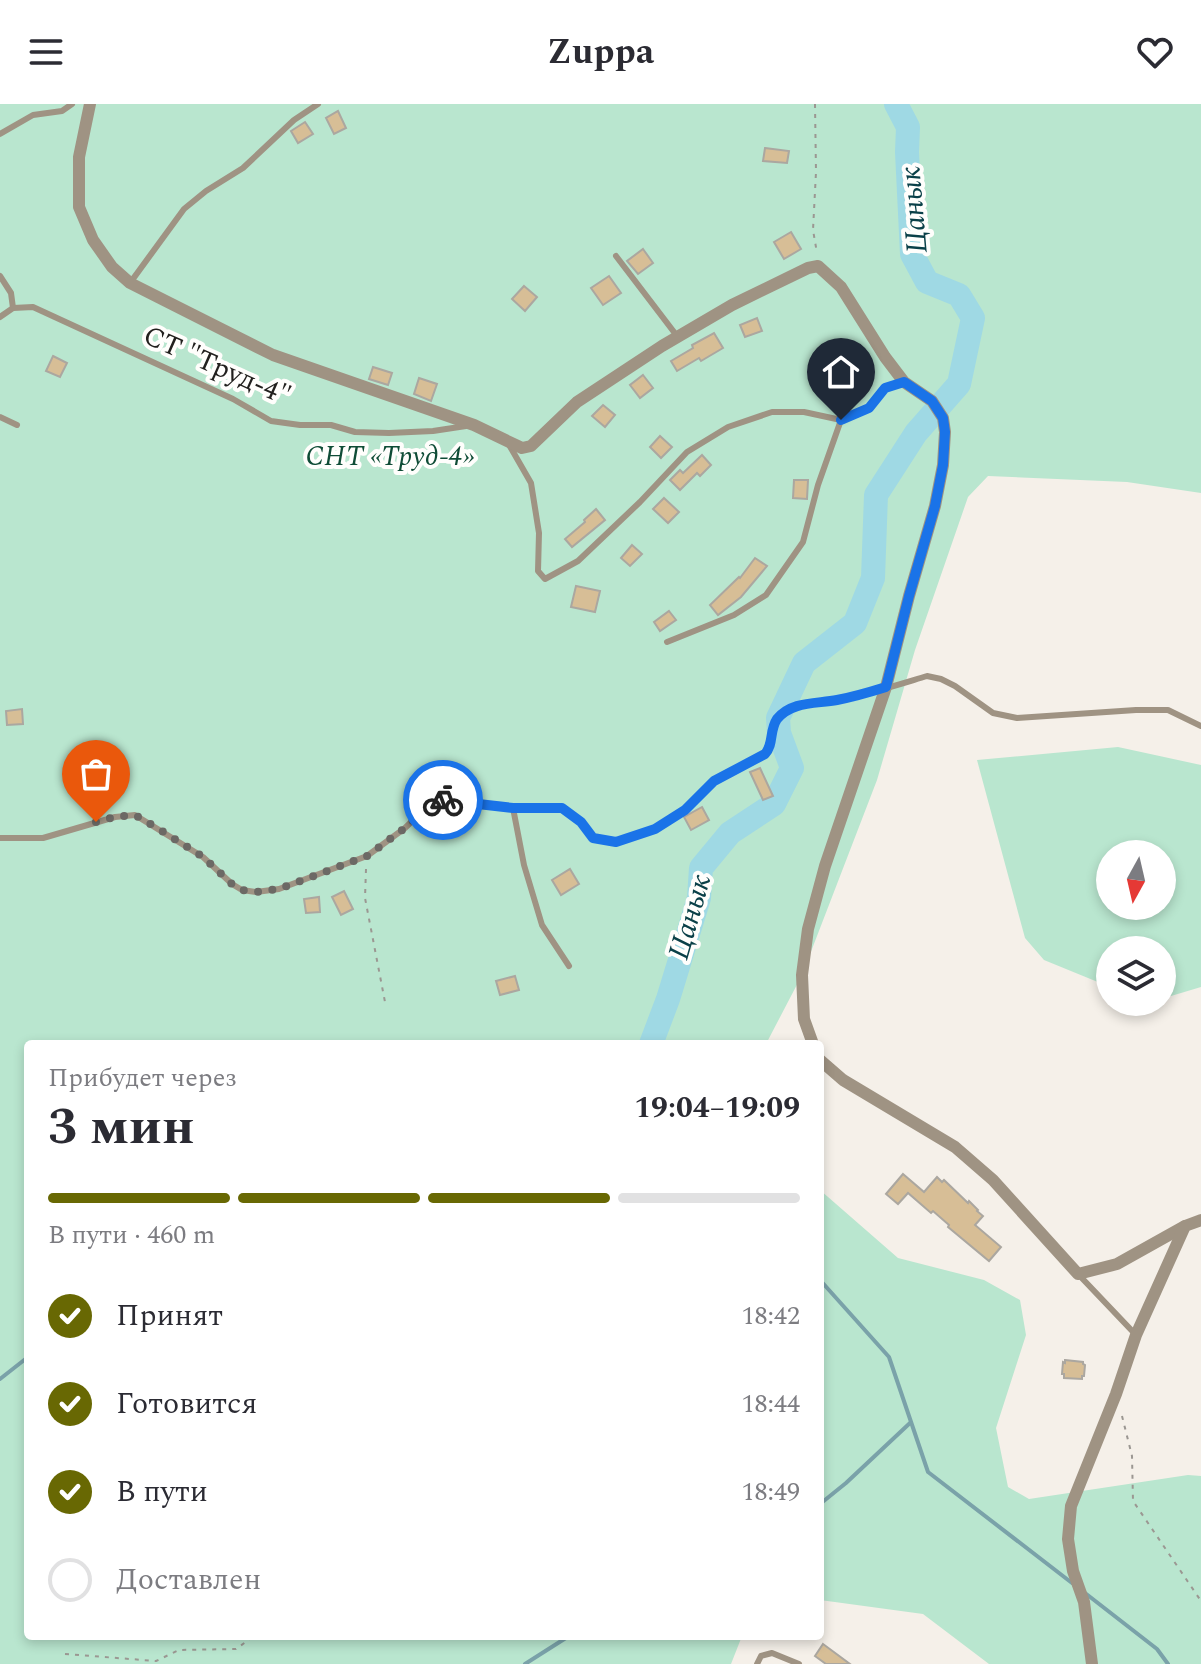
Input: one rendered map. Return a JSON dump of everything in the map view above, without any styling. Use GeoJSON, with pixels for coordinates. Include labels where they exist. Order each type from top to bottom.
{"type":"FeatureCollection","features":[{"type":"Feature","properties":{"kind":"street"},"geometry":{"type":"LineString","coordinates":[[90,104],[79,157],[79,207],[93,240],[112,267],[130,283],[273,355],[474,425],[522,448],[531,446],[577,402],[677,337],[732,305],[818,266],[841,287],[904,382],[932,401],[943,418],[945,432],[943,465],[935,506],[886,687],[825,866],[808,929],[802,975],[804,1019],[812,1040]]}},
{"type":"Feature","properties":{"kind":"street"},"geometry":{"type":"LineString","coordinates":[[824,1063],[843,1080],[955,1147],[993,1180],[1078,1274],[1117,1264],[1201,1220]]}},
{"type":"Feature","properties":{"kind":"street"},"geometry":{"type":"LineString","coordinates":[[1092,1664],[1084,1602],[1073,1571],[1068,1539],[1071,1506],[1136,1335],[1185,1226]]}},
{"type":"Feature","properties":{"kind":"lane"},"geometry":{"type":"LineString","coordinates":[[0,134],[33,115],[62,111],[72,104]]}},
{"type":"Feature","properties":{"kind":"lane"},"geometry":{"type":"LineString","coordinates":[[130,283],[184,209],[243,168],[294,120],[318,104]]}},
{"type":"Feature","properties":{"kind":"lane"},"geometry":{"type":"LineString","coordinates":[[616,256],[677,337]]}},
{"type":"Feature","properties":{"kind":"lane"},"geometry":{"type":"LineString","coordinates":[[0,276],[11,293],[13,308],[0,317]]}},
{"type":"Feature","properties":{"kind":"lane","name":"СТ \"Труд-4\""},"geometry":{"type":"LineString","coordinates":[[13,308],[33,307],[233,399],[271,421],[331,425],[355,432],[389,433],[474,425]]}},
{"type":"Feature","properties":{"kind":"lane"},"geometry":{"type":"LineString","coordinates":[[506,440],[531,483],[539,533],[538,571],[545,579],[578,561],[687,452],[728,427],[772,412],[804,412],[841,420],[869,408],[885,388],[904,382]]}},
{"type":"Feature","properties":{"kind":"lane"},"geometry":{"type":"LineString","coordinates":[[0,417],[17,425]]}},
{"type":"Feature","properties":{"kind":"lane"},"geometry":{"type":"LineString","coordinates":[[667,642],[734,615],[766,595],[803,542],[818,485],[841,420]]}},
{"type":"Feature","properties":{"kind":"lane"},"geometry":{"type":"LineString","coordinates":[[0,838],[43,838],[115,817],[135,815],[203,857],[232,884],[242,890],[256,892],[279,889],[367,856],[405,828],[433,801],[513,808],[562,808],[581,822],[593,838],[616,842],[655,829],[685,810],[714,781],[765,754],[771,747],[773,728],[778,718],[790,709],[804,703],[834,701],[927,676],[955,686],[993,713],[1017,718],[1168,710],[1201,726]]}},
{"type":"Feature","properties":{"kind":"lane"},"geometry":{"type":"LineString","coordinates":[[513,808],[524,865],[542,925],[569,966]]}},
{"type":"Feature","properties":{"kind":"lane"},"geometry":{"type":"LineString","coordinates":[[1078,1274],[1136,1335]]}},
{"type":"Feature","properties":{"kind":"lane"},"geometry":{"type":"LineString","coordinates":[[757,1664],[761,1656],[772,1653],[799,1664]]}},
{"type":"Feature","properties":{"kind":"path"},"geometry":{"type":"LineString","coordinates":[[815,104],[813,230],[818,266]]}},
{"type":"Feature","properties":{"kind":"path"},"geometry":{"type":"LineString","coordinates":[[367,856],[365,898],[385,1002]]}},
{"type":"Feature","properties":{"kind":"path"},"geometry":{"type":"LineString","coordinates":[[1116,1394],[1132,1456],[1133,1501],[1201,1601]]}},
{"type":"Feature","properties":{"kind":"path"},"geometry":{"type":"LineString","coordinates":[[65,1654],[156,1661],[179,1650],[236,1649],[248,1640]]}},
{"type":"Feature","properties":{"kind":"green space","name":"СНТ «Труд-4»"},"geometry":{"type":"Polygon","coordinates":[[[0,104],[1201,104],[1201,493],[1127,482],[988,476],[968,497],[915,650],[877,780],[802,975],[768,1040],[24,1040],[24,1640],[740,1640],[731,1664],[0,1664],[0,104]]]}},
{"type":"Feature","properties":{"kind":"green space"},"geometry":{"type":"Polygon","coordinates":[[[1118,747],[1201,765],[1201,987],[1176,994],[1176,936],[1096,936],[1096,981],[1044,960],[1025,938],[977,760],[1118,747]]]}},
{"type":"Feature","properties":{"kind":"green space"},"geometry":{"type":"Polygon","coordinates":[[[824,1193],[898,1258],[984,1280],[1020,1300],[1026,1335],[996,1428],[1008,1487],[1029,1499],[1188,1475],[1201,1476],[1201,1664],[989,1664],[923,1614],[824,1601],[824,1193]]]}},
{"type":"Feature","properties":{"kind":"building"},"geometry":{"type":"Polygon","coordinates":[[[338,111],[346,128],[334,134],[326,118],[338,111]]]}},
{"type":"Feature","properties":{"kind":"building"},"geometry":{"type":"Polygon","coordinates":[[[305,122],[313,134],[298,143],[291,131],[305,122]]]}},
{"type":"Feature","properties":{"kind":"building"},"geometry":{"type":"Polygon","coordinates":[[[765,148],[789,151],[787,163],[763,161],[765,148]]]}},
{"type":"Feature","properties":{"kind":"building"},"geometry":{"type":"Polygon","coordinates":[[[791,232],[801,249],[784,259],[774,242],[791,232]]]}},
{"type":"Feature","properties":{"kind":"building"},"geometry":{"type":"Polygon","coordinates":[[[643,249],[653,263],[638,274],[627,261],[643,249]]]}},
{"type":"Feature","properties":{"kind":"building"},"geometry":{"type":"Polygon","coordinates":[[[609,276],[621,293],[603,305],[591,288],[609,276]]]}},
{"type":"Feature","properties":{"kind":"building"},"geometry":{"type":"Polygon","coordinates":[[[524,286],[537,297],[525,311],[512,299],[524,286]]]}},
{"type":"Feature","properties":{"kind":"building"},"geometry":{"type":"Polygon","coordinates":[[[757,318],[762,331],[745,337],[740,325],[757,318]]]}},
{"type":"Feature","properties":{"kind":"building"},"geometry":{"type":"Polygon","coordinates":[[[714,333],[723,348],[677,371],[671,361],[714,333]]]}},
{"type":"Feature","properties":{"kind":"building"},"geometry":{"type":"Polygon","coordinates":[[[53,356],[67,363],[60,377],[46,371],[53,356]]]}},
{"type":"Feature","properties":{"kind":"building"},"geometry":{"type":"Polygon","coordinates":[[[373,367],[392,373],[388,385],[369,379],[373,367]]]}},
{"type":"Feature","properties":{"kind":"building"},"geometry":{"type":"Polygon","coordinates":[[[643,375],[653,388],[640,398],[630,385],[643,375]]]}},
{"type":"Feature","properties":{"kind":"building"},"geometry":{"type":"Polygon","coordinates":[[[419,378],[437,384],[431,401],[414,394],[419,378]]]}},
{"type":"Feature","properties":{"kind":"building"},"geometry":{"type":"Polygon","coordinates":[[[603,405],[615,415],[605,427],[592,416],[603,405]]]}},
{"type":"Feature","properties":{"kind":"building"},"geometry":{"type":"Polygon","coordinates":[[[660,436],[672,447],[661,458],[650,447],[660,436]]]}},
{"type":"Feature","properties":{"kind":"building"},"geometry":{"type":"Polygon","coordinates":[[[702,455],[711,465],[700,476],[697,473],[680,490],[670,480],[680,470],[683,473],[702,455]]]}},
{"type":"Feature","properties":{"kind":"building"},"geometry":{"type":"Polygon","coordinates":[[[794,480],[808,480],[807,499],[793,498],[794,480]]]}},
{"type":"Feature","properties":{"kind":"building"},"geometry":{"type":"Polygon","coordinates":[[[664,498],[679,512],[668,523],[653,509],[664,498]]]}},
{"type":"Feature","properties":{"kind":"building"},"geometry":{"type":"Polygon","coordinates":[[[596,509],[605,520],[572,547],[565,539],[596,509]]]}},
{"type":"Feature","properties":{"kind":"building"},"geometry":{"type":"Polygon","coordinates":[[[632,545],[642,554],[630,566],[621,558],[632,545]]]}},
{"type":"Feature","properties":{"kind":"building"},"geometry":{"type":"Polygon","coordinates":[[[755,558],[767,566],[741,597],[718,615],[710,605],[740,578],[755,558]]]}},
{"type":"Feature","properties":{"kind":"building"},"geometry":{"type":"Polygon","coordinates":[[[576,586],[600,591],[595,612],[571,607],[576,586]]]}},
{"type":"Feature","properties":{"kind":"building"},"geometry":{"type":"Polygon","coordinates":[[[669,611],[676,620],[660,631],[654,622],[669,611]]]}},
{"type":"Feature","properties":{"kind":"building"},"geometry":{"type":"Polygon","coordinates":[[[22,709],[23,724],[7,725],[6,711],[22,709]]]}},
{"type":"Feature","properties":{"kind":"building"},"geometry":{"type":"Polygon","coordinates":[[[116,760],[124,782],[100,791],[92,769],[116,760]]]}},
{"type":"Feature","properties":{"kind":"building"},"geometry":{"type":"Polygon","coordinates":[[[760,768],[773,796],[763,800],[750,772],[760,768]]]}},
{"type":"Feature","properties":{"kind":"building"},"geometry":{"type":"Polygon","coordinates":[[[702,807],[709,820],[691,830],[684,817],[702,807]]]}},
{"type":"Feature","properties":{"kind":"building"},"geometry":{"type":"Polygon","coordinates":[[[570,869],[579,884],[561,895],[552,880],[570,869]]]}},
{"type":"Feature","properties":{"kind":"building"},"geometry":{"type":"Polygon","coordinates":[[[344,891],[353,909],[341,915],[332,897],[344,891]]]}},
{"type":"Feature","properties":{"kind":"building"},"geometry":{"type":"Polygon","coordinates":[[[319,897],[320,912],[306,913],[304,899],[319,897]]]}},
{"type":"Feature","properties":{"kind":"building"},"geometry":{"type":"Polygon","coordinates":[[[515,976],[519,990],[500,995],[496,981],[515,976]]]}},
{"type":"Feature","properties":{"kind":"building"},"geometry":{"type":"Polygon","coordinates":[[[903,1174],[924,1192],[937,1177],[942,1182],[944,1180],[978,1210],[983,1216],[975,1225],[1001,1247],[989,1261],[908,1193],[898,1204],[886,1194],[903,1174]]]}},
{"type":"Feature","properties":{"kind":"building"},"geometry":{"type":"Polygon","coordinates":[[[1065,1360],[1083,1362],[1082,1379],[1064,1378],[1065,1360]]]}},
{"type":"Feature","properties":{"kind":"building"},"geometry":{"type":"Polygon","coordinates":[[[823,1644],[850,1664],[826,1664],[815,1656],[823,1644]]]}},
{"type":"Feature","properties":{"kind":"waterway","name":"Цанык"},"geometry":{"type":"LineString","coordinates":[[653,1040],[699,898],[701,868],[730,833],[774,804],[792,768],[779,733],[778,718],[804,663],[855,623],[873,578],[876,495],[916,433],[959,384],[973,318],[959,295],[927,282],[912,254],[908,127],[896,104]]}},
{"type":"Feature","properties":{"kind":"waterway"},"geometry":{"type":"LineString","coordinates":[[824,1284],[889,1357],[928,1472],[1072,1583]]}},
{"type":"Feature","properties":{"kind":"waterway"},"geometry":{"type":"LineString","coordinates":[[0,1379],[24,1360]]}},
{"type":"Feature","properties":{"kind":"waterway"},"geometry":{"type":"LineString","coordinates":[[824,1501],[910,1423]]}},
{"type":"Feature","properties":{"kind":"waterway"},"geometry":{"type":"LineString","coordinates":[[1085,1593],[1157,1649],[1168,1664]]}},
{"type":"Feature","properties":{"kind":"waterway"},"geometry":{"type":"LineString","coordinates":[[525,1664],[563,1640]]}},
{"type":"Feature","properties":{"kind":"way so far"},"geometry":{"type":"LineString","coordinates":[[96,822],[135,815],[203,857],[232,884],[242,890],[256,892],[279,889],[367,856],[405,828],[433,801],[443,800]]}},
{"type":"Feature","properties":{"kind":"route"},"geometry":{"type":"LineString","coordinates":[[443,800],[513,808],[562,808],[581,822],[593,838],[616,842],[655,829],[685,810],[714,781],[765,754],[771,747],[773,728],[778,718],[790,709],[804,703],[834,701],[886,687],[935,506],[943,465],[943,418],[932,401],[904,382],[885,388],[869,408],[841,420]]}}]}
